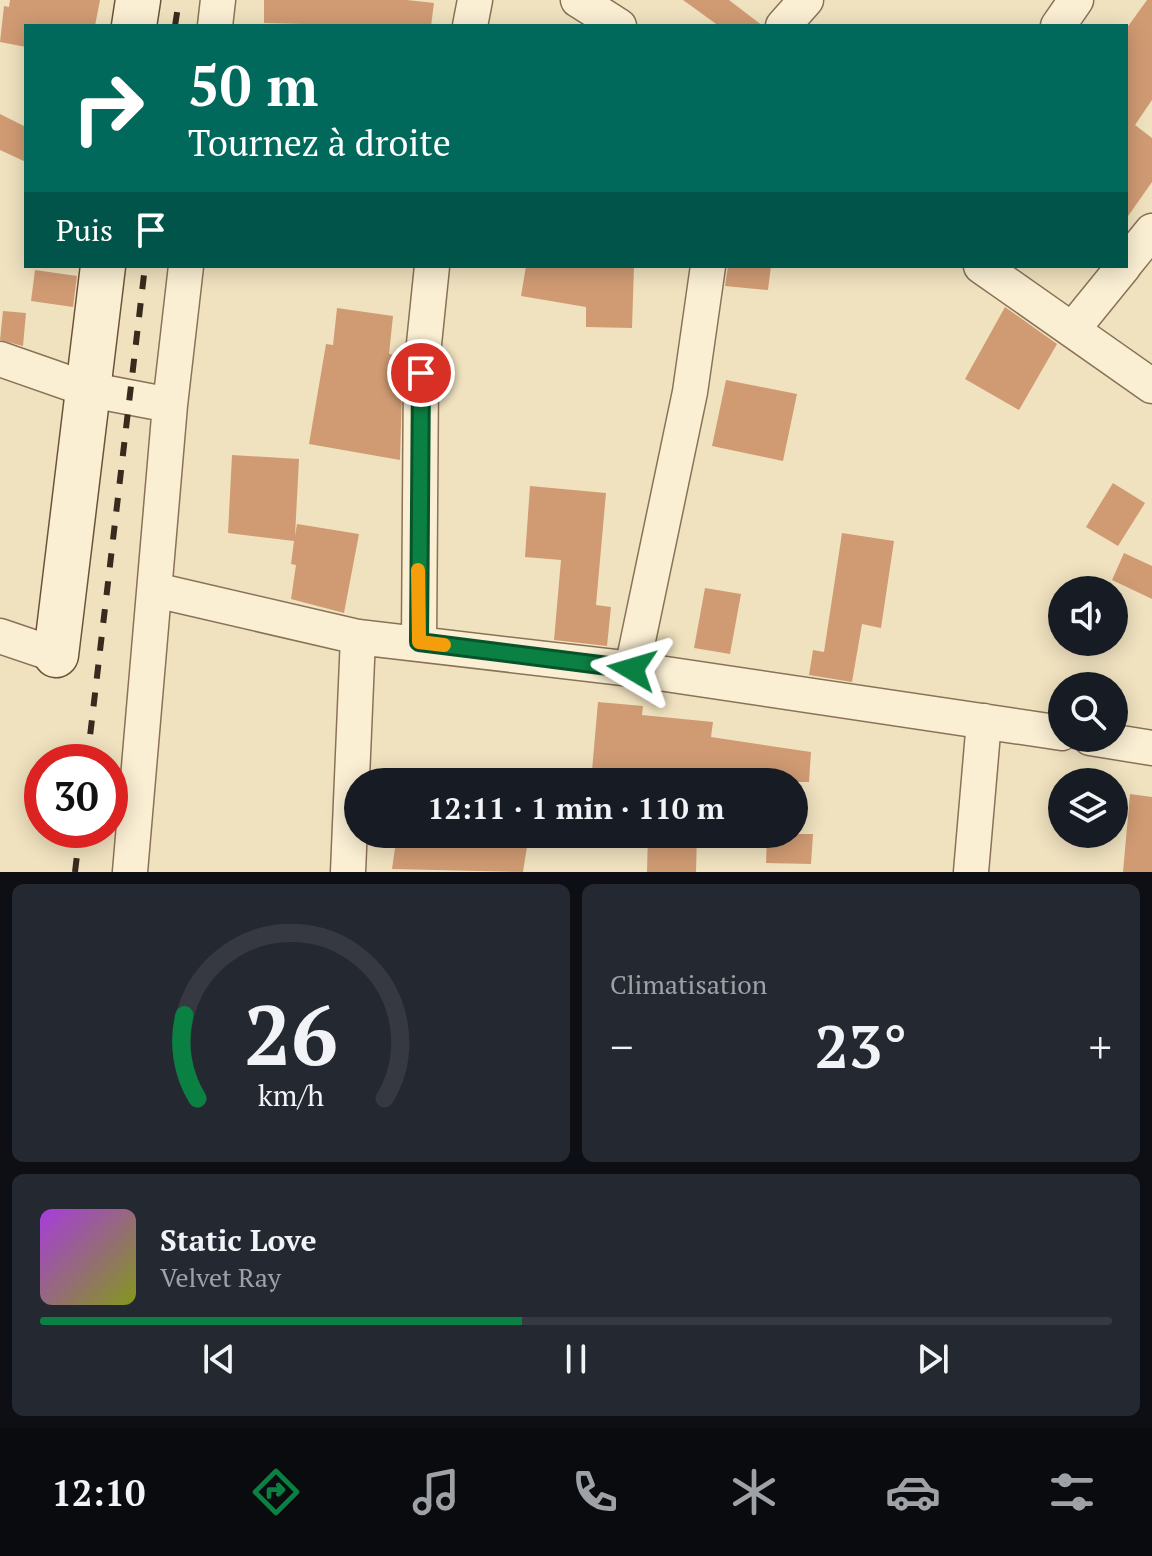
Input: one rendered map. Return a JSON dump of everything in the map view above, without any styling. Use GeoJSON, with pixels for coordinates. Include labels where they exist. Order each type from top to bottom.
{"type":"FeatureCollection","features":[{"type":"Feature","properties":{"kind":"main road"},"geometry":{"type":"LineString","coordinates":[[134,24],[138,0]]}},
{"type":"Feature","properties":{"kind":"main road"},"geometry":{"type":"LineString","coordinates":[[56,655],[103,268]]}},
{"type":"Feature","properties":{"kind":"street"},"geometry":{"type":"LineString","coordinates":[[215,24],[218,0]]}},
{"type":"Feature","properties":{"kind":"street"},"geometry":{"type":"LineString","coordinates":[[470,24],[475,0]]}},
{"type":"Feature","properties":{"kind":"street"},"geometry":{"type":"LineString","coordinates":[[578,0],[616,24]]}},
{"type":"Feature","properties":{"kind":"street"},"geometry":{"type":"LineString","coordinates":[[785,24],[806,0]]}},
{"type":"Feature","properties":{"kind":"street"},"geometry":{"type":"LineString","coordinates":[[1059,24],[1076,0]]}},
{"type":"Feature","properties":{"kind":"street"},"geometry":{"type":"LineString","coordinates":[[1128,260],[1152,231]]}},
{"type":"Feature","properties":{"kind":"street"},"geometry":{"type":"LineString","coordinates":[[130,872],[170,405],[186,268]]}},
{"type":"Feature","properties":{"kind":"street"},"geometry":{"type":"LineString","coordinates":[[419,642],[421,373],[432,268]]}},
{"type":"Feature","properties":{"kind":"street"},"geometry":{"type":"LineString","coordinates":[[632,669],[690,392],[708,268]]}},
{"type":"Feature","properties":{"kind":"street"},"geometry":{"type":"LineString","coordinates":[[984,268],[1152,386]]}},
{"type":"Feature","properties":{"kind":"street"},"geometry":{"type":"LineString","coordinates":[[1072,330],[1122,268]]}},
{"type":"Feature","properties":{"kind":"street"},"geometry":{"type":"LineString","coordinates":[[0,359],[86,389],[170,405]]}},
{"type":"Feature","properties":{"kind":"street"},"geometry":{"type":"LineString","coordinates":[[155,590],[358,637],[632,669],[1048,731]]}},
{"type":"Feature","properties":{"kind":"street"},"geometry":{"type":"LineString","coordinates":[[0,636],[56,655]]}},
{"type":"Feature","properties":{"kind":"street"},"geometry":{"type":"LineString","coordinates":[[348,872],[358,637]]}},
{"type":"Feature","properties":{"kind":"street"},"geometry":{"type":"LineString","coordinates":[[971,872],[984,721]]}},
{"type":"Feature","properties":{"kind":"street"},"geometry":{"type":"LineString","coordinates":[[1128,744],[1152,748]]}},
{"type":"Feature","properties":{"kind":"building"},"geometry":{"type":"Polygon","coordinates":[[[10,0],[100,0],[95,24],[24,24],[24,47],[0,42],[4,6],[9,7],[10,0]]]}},
{"type":"Feature","properties":{"kind":"building"},"geometry":{"type":"Polygon","coordinates":[[[264,0],[407,0],[434,3],[431,24],[264,23],[264,0]]]}},
{"type":"Feature","properties":{"kind":"building"},"geometry":{"type":"Polygon","coordinates":[[[683,0],[729,0],[760,24],[716,24],[683,0]]]}},
{"type":"Feature","properties":{"kind":"building"},"geometry":{"type":"Polygon","coordinates":[[[1147,0],[1152,0],[1152,100],[1135,125],[1152,138],[1152,182],[1128,216],[1128,26],[1147,0]]]}},
{"type":"Feature","properties":{"kind":"building"},"geometry":{"type":"Polygon","coordinates":[[[0,114],[24,126],[24,161],[0,150],[0,114]]]}},
{"type":"Feature","properties":{"kind":"building"},"geometry":{"type":"Polygon","coordinates":[[[526,268],[634,268],[632,328],[586,327],[586,307],[521,296],[526,268]]]}},
{"type":"Feature","properties":{"kind":"building"},"geometry":{"type":"Polygon","coordinates":[[[728,268],[771,268],[768,290],[725,286],[728,268]]]}},
{"type":"Feature","properties":{"kind":"building"},"geometry":{"type":"Polygon","coordinates":[[[35,270],[77,276],[73,307],[31,301],[35,270]]]}},
{"type":"Feature","properties":{"kind":"building"},"geometry":{"type":"Polygon","coordinates":[[[1005,307],[1057,344],[1019,410],[965,379],[1005,307]]]}},
{"type":"Feature","properties":{"kind":"building"},"geometry":{"type":"Polygon","coordinates":[[[337,308],[393,316],[389,354],[403,356],[400,460],[309,444],[326,344],[333,345],[337,308]]]}},
{"type":"Feature","properties":{"kind":"building"},"geometry":{"type":"Polygon","coordinates":[[[3,311],[26,313],[23,346],[0,340],[3,311]]]}},
{"type":"Feature","properties":{"kind":"building"},"geometry":{"type":"Polygon","coordinates":[[[726,380],[797,394],[783,461],[712,446],[726,380]]]}},
{"type":"Feature","properties":{"kind":"building"},"geometry":{"type":"Polygon","coordinates":[[[232,455],[299,459],[295,536],[297,524],[359,534],[344,613],[291,599],[296,565],[291,564],[294,541],[228,533],[232,455]]]}},
{"type":"Feature","properties":{"kind":"building"},"geometry":{"type":"Polygon","coordinates":[[[1113,483],[1145,503],[1118,546],[1086,527],[1113,483]]]}},
{"type":"Feature","properties":{"kind":"building"},"geometry":{"type":"Polygon","coordinates":[[[530,486],[606,493],[596,605],[611,607],[607,646],[554,640],[561,560],[525,557],[530,486]]]}},
{"type":"Feature","properties":{"kind":"building"},"geometry":{"type":"Polygon","coordinates":[[[842,533],[894,541],[881,628],[862,624],[852,682],[809,675],[813,650],[824,652],[842,533]]]}},
{"type":"Feature","properties":{"kind":"building"},"geometry":{"type":"Polygon","coordinates":[[[1124,553],[1152,566],[1152,599],[1128,588],[1128,576],[1114,576],[1124,553]]]}},
{"type":"Feature","properties":{"kind":"building"},"geometry":{"type":"Polygon","coordinates":[[[705,588],[741,594],[730,654],[694,648],[705,588]]]}},
{"type":"Feature","properties":{"kind":"building"},"geometry":{"type":"Polygon","coordinates":[[[598,702],[643,706],[642,715],[713,722],[711,737],[811,752],[809,782],[808,768],[592,768],[598,702]]]}},
{"type":"Feature","properties":{"kind":"building"},"geometry":{"type":"Polygon","coordinates":[[[1130,794],[1152,797],[1152,872],[1123,872],[1125,848],[1128,848],[1130,794]]]}},
{"type":"Feature","properties":{"kind":"building"},"geometry":{"type":"Polygon","coordinates":[[[808,834],[813,834],[811,864],[766,863],[767,848],[808,848],[808,834]]]}},
{"type":"Feature","properties":{"kind":"building"},"geometry":{"type":"Polygon","coordinates":[[[395,848],[527,848],[523,872],[392,869],[395,848]]]}},
{"type":"Feature","properties":{"kind":"building"},"geometry":{"type":"Polygon","coordinates":[[[648,848],[697,848],[696,872],[647,872],[648,848]]]}},
{"type":"Feature","properties":{"kind":"railway"},"geometry":{"type":"LineString","coordinates":[[175,24],[179,0]]}},
{"type":"Feature","properties":{"kind":"railway"},"geometry":{"type":"LineString","coordinates":[[89,744],[145,268]]}},
{"type":"Feature","properties":{"kind":"railway"},"geometry":{"type":"LineString","coordinates":[[75,872],[78,848]]}},
{"type":"Feature","properties":{"kind":"slow traffic"},"geometry":{"type":"LineString","coordinates":[[418,570],[419,642],[444,645]]}},
{"type":"Feature","properties":{"kind":"route"},"geometry":{"type":"LineString","coordinates":[[421,373],[419,642],[632,669]]}}]}
